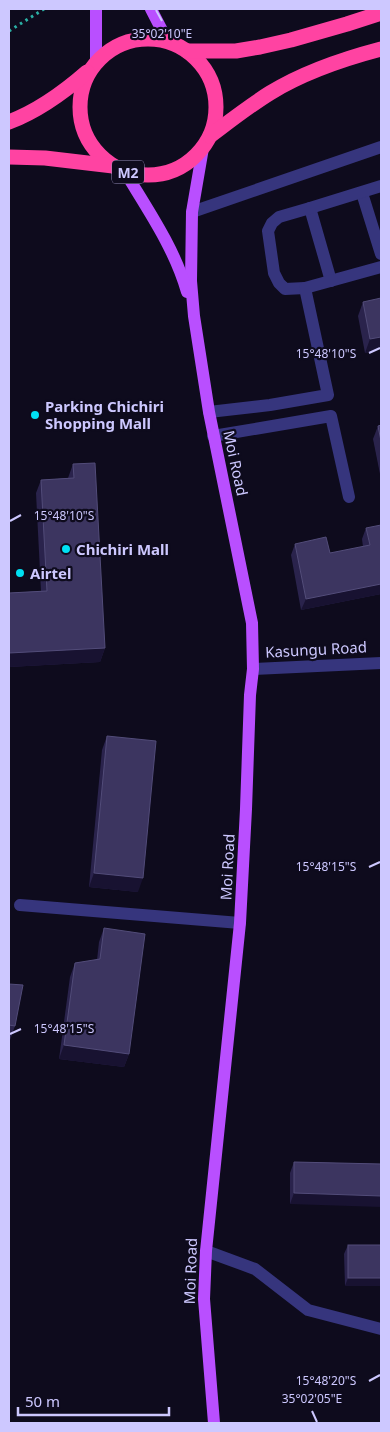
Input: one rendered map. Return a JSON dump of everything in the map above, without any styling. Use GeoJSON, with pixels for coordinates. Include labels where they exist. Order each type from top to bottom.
{"type":"FeatureCollection","features":[{"type":"Feature","properties":{"kind":"highway","name":"M2"},"geometry":{"type":"LineString","coordinates":[[187,51],[236,51],[260,47],[329,30],[381,13]]}},
{"type":"Feature","properties":{"kind":"highway","name":"M2"},"geometry":{"type":"LineString","coordinates":[[9,122],[26,116],[60,94],[117,46],[142,39],[168,42],[187,51],[204,68],[215,89],[217,113],[207,142]]}},
{"type":"Feature","properties":{"kind":"highway","name":"M2"},"geometry":{"type":"LineString","coordinates":[[9,157],[45,158],[119,169],[146,176],[168,172],[188,163],[207,142],[234,118],[271,93],[310,73],[342,60],[381,49]]}},
{"type":"Feature","properties":{"kind":"highway","name":"M2"},"geometry":{"type":"LineString","coordinates":[[94,66],[82,89],[80,111],[84,133],[96,152],[119,169]]}},
{"type":"Feature","properties":{"kind":"main road"},"geometry":{"type":"LineString","coordinates":[[94,66],[96,9]]}},
{"type":"Feature","properties":{"kind":"main road"},"geometry":{"type":"LineString","coordinates":[[151,9],[168,42]]}},
{"type":"Feature","properties":{"kind":"main road"},"geometry":{"type":"LineString","coordinates":[[194,316],[192,212],[207,142]]}},
{"type":"Feature","properties":{"kind":"main road"},"geometry":{"type":"LineString","coordinates":[[119,169],[163,235],[183,277],[194,316]]}},
{"type":"Feature","properties":{"kind":"main road","name":"Moi Road"},"geometry":{"type":"LineString","coordinates":[[194,316],[209,412],[252,623],[253,669],[250,695],[240,923],[206,1251],[204,1299],[214,1423]]}},
{"type":"Feature","properties":{"kind":"street"},"geometry":{"type":"LineString","coordinates":[[192,212],[381,148]]}},
{"type":"Feature","properties":{"kind":"street"},"geometry":{"type":"LineString","coordinates":[[381,186],[279,217],[272,223],[268,231],[274,274],[278,283],[284,289],[305,288],[381,267]]}},
{"type":"Feature","properties":{"kind":"street"},"geometry":{"type":"LineString","coordinates":[[362,193],[381,254]]}},
{"type":"Feature","properties":{"kind":"street"},"geometry":{"type":"LineString","coordinates":[[310,208],[331,281]]}},
{"type":"Feature","properties":{"kind":"street"},"geometry":{"type":"LineString","coordinates":[[305,288],[331,416],[350,497]]}},
{"type":"Feature","properties":{"kind":"street"},"geometry":{"type":"LineString","coordinates":[[209,412],[328,396]]}},
{"type":"Feature","properties":{"kind":"street"},"geometry":{"type":"LineString","coordinates":[[214,436],[331,416]]}},
{"type":"Feature","properties":{"kind":"street","name":"Kasungu Road"},"geometry":{"type":"LineString","coordinates":[[253,669],[381,663]]}},
{"type":"Feature","properties":{"kind":"street"},"geometry":{"type":"LineString","coordinates":[[20,905],[240,923]]}},
{"type":"Feature","properties":{"kind":"street"},"geometry":{"type":"LineString","coordinates":[[206,1251],[255,1269],[308,1310],[381,1329]]}},
{"type":"Feature","properties":{"kind":"path"},"geometry":{"type":"LineString","coordinates":[[9,31],[44,9]]}},
{"type":"Feature","properties":{"kind":"building"},"geometry":{"type":"Polygon","coordinates":[[[381,298],[381,337],[370,339],[363,302],[381,298]]]}},
{"type":"Feature","properties":{"kind":"building"},"geometry":{"type":"Polygon","coordinates":[[[381,425],[381,441],[378,426],[381,425]]]}},
{"type":"Feature","properties":{"kind":"building","name":"Chichiri Mall"},"geometry":{"type":"Polygon","coordinates":[[[95,463],[105,648],[9,653],[9,593],[47,591],[41,480],[74,478],[73,464],[95,463]]]}},
{"type":"Feature","properties":{"kind":"building"},"geometry":{"type":"Polygon","coordinates":[[[381,525],[381,584],[306,599],[295,544],[326,537],[330,553],[370,545],[366,528],[381,525]]]}},
{"type":"Feature","properties":{"kind":"building"},"geometry":{"type":"Polygon","coordinates":[[[107,736],[156,741],[143,878],[94,873],[107,736]]]}},
{"type":"Feature","properties":{"kind":"building"},"geometry":{"type":"Polygon","coordinates":[[[104,928],[145,934],[129,1054],[64,1045],[75,963],[100,959],[104,928]]]}},
{"type":"Feature","properties":{"kind":"building"},"geometry":{"type":"Polygon","coordinates":[[[9,984],[23,985],[15,1026],[9,1025],[9,984]]]}},
{"type":"Feature","properties":{"kind":"building"},"geometry":{"type":"Polygon","coordinates":[[[294,1162],[381,1164],[381,1196],[294,1193],[294,1162]]]}},
{"type":"Feature","properties":{"kind":"building"},"geometry":{"type":"Polygon","coordinates":[[[348,1245],[381,1245],[381,1278],[348,1278],[348,1245]]]}},
{"type":"Feature","properties":{"kind":"place","name":"Parking Chichiri Shopping Mall"},"geometry":{"type":"Point","coordinates":[35,415]}},
{"type":"Feature","properties":{"kind":"place","name":"Chichiri Mall"},"geometry":{"type":"Point","coordinates":[66,549]}},
{"type":"Feature","properties":{"kind":"place","name":"Airtel"},"geometry":{"type":"Point","coordinates":[20,573]}}]}
